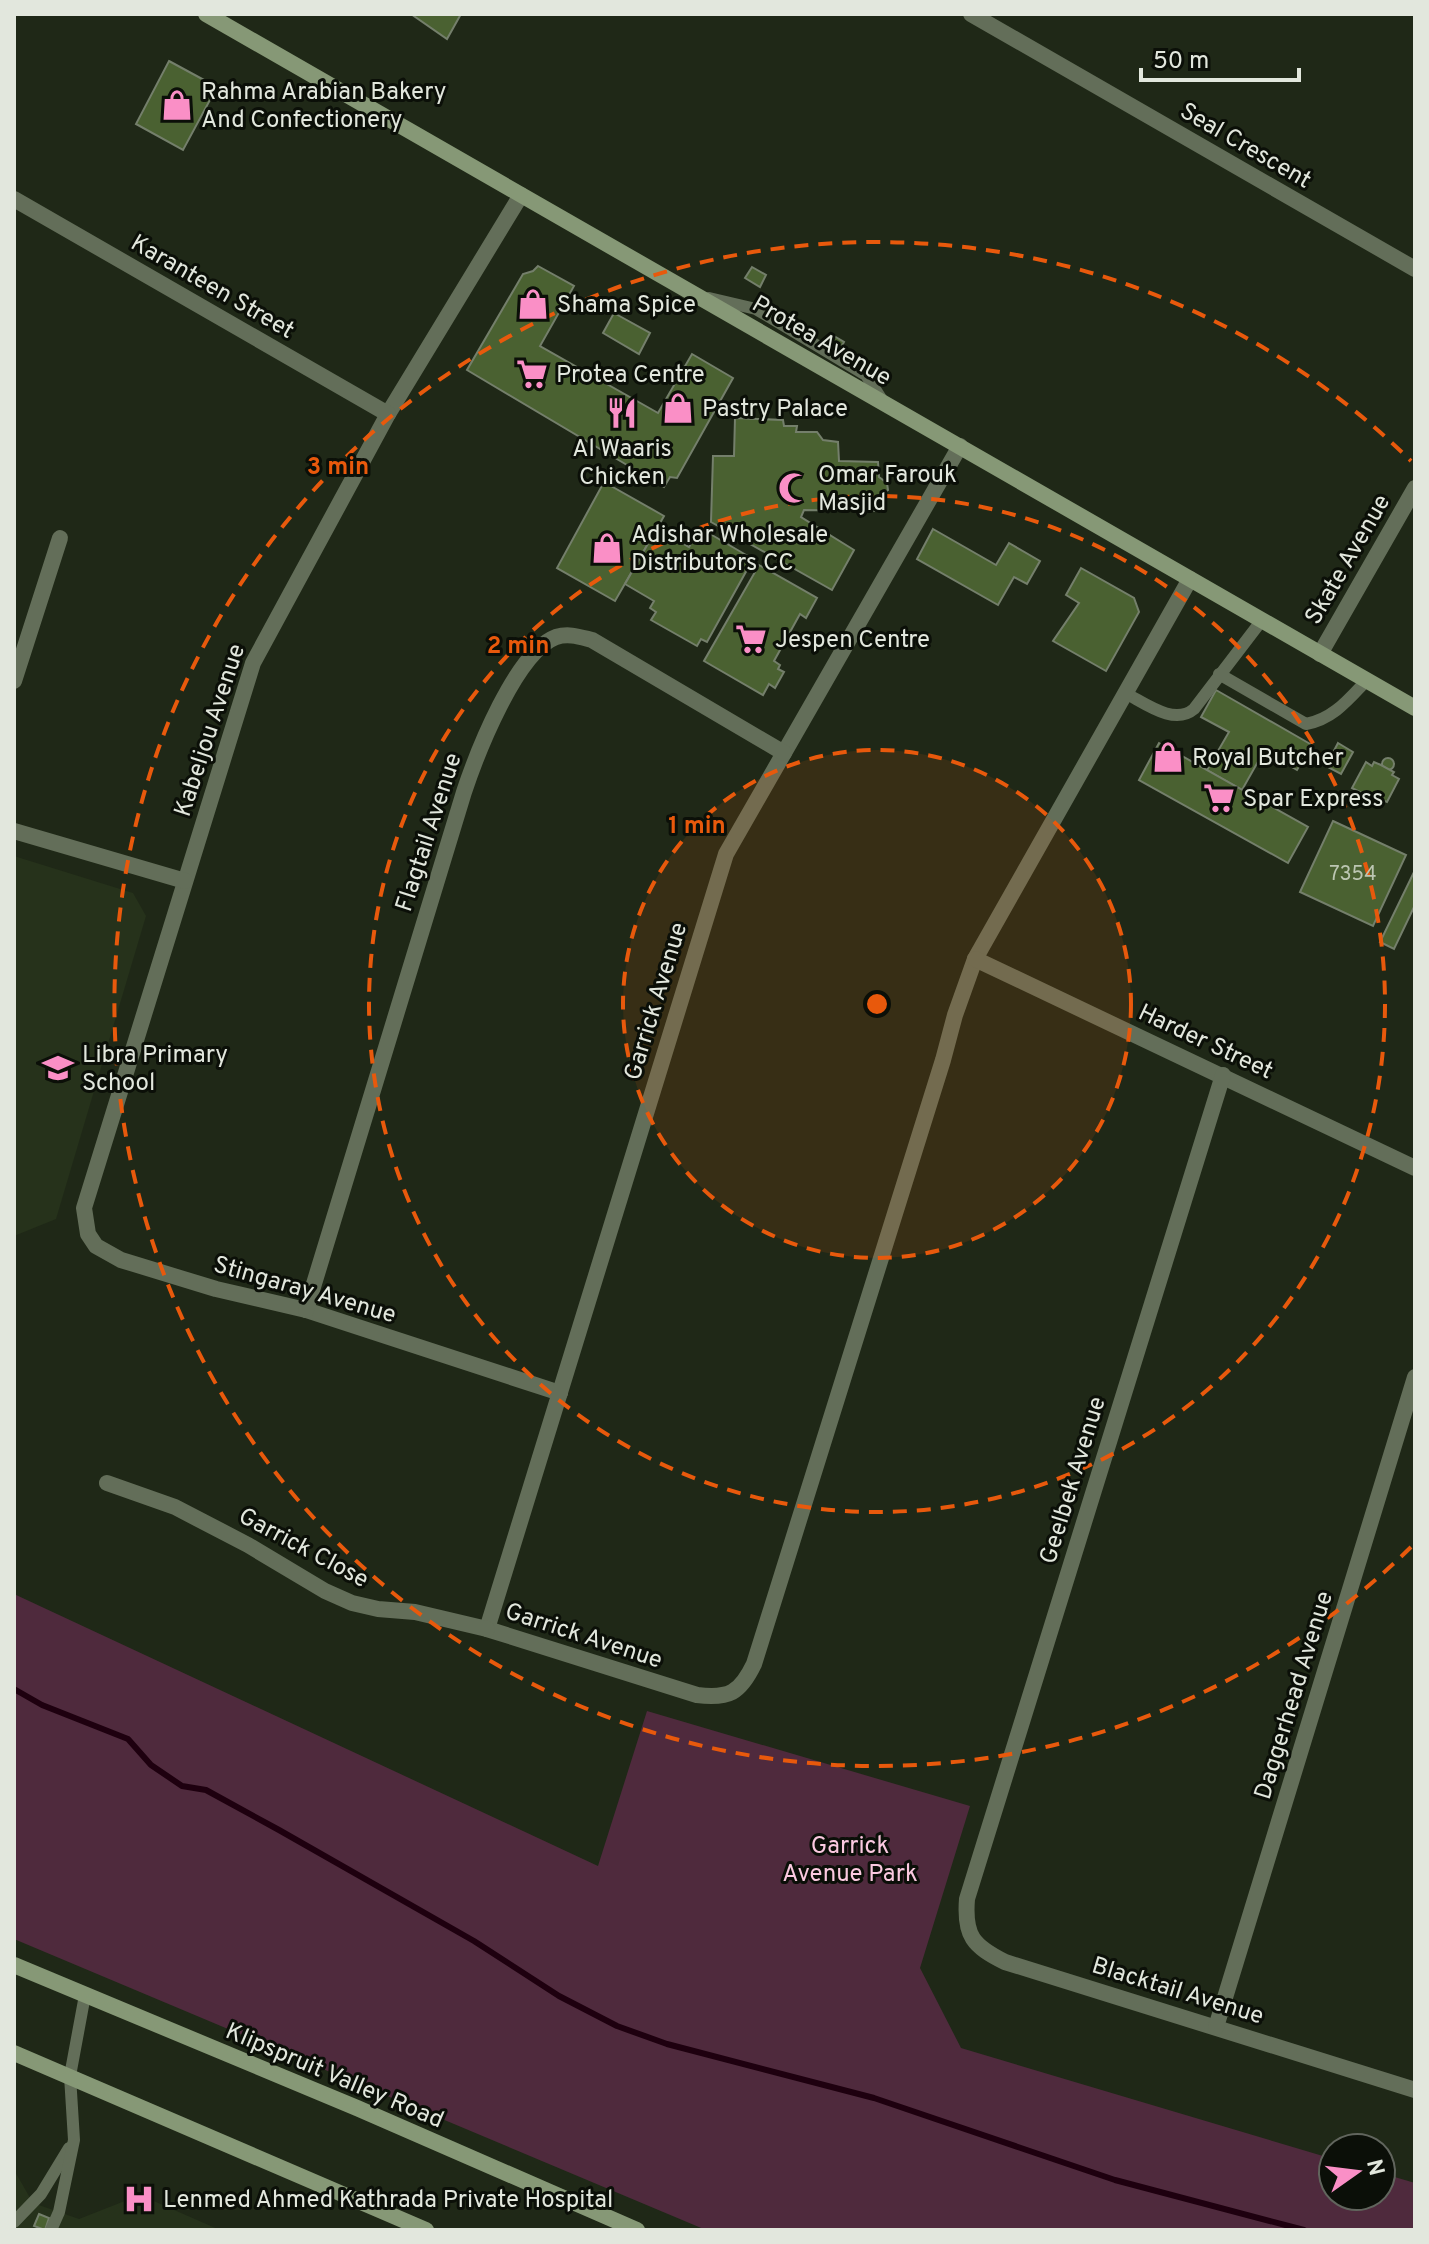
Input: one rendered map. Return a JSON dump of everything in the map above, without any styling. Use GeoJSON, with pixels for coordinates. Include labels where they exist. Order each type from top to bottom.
{"type":"FeatureCollection","features":[{"type":"Feature","properties":{"kind":"street","name":"Protea Avenue"},"geometry":{"type":"LineString","coordinates":[[206,14],[1415,708]]}},
{"type":"Feature","properties":{"kind":"street","name":"Seal Crescent"},"geometry":{"type":"LineString","coordinates":[[971,14],[1415,269]]}},
{"type":"Feature","properties":{"kind":"street","name":"Kabeljou Avenue"},"geometry":{"type":"LineString","coordinates":[[89,1189],[253,663],[388,414],[521,195]]}},
{"type":"Feature","properties":{"kind":"street","name":"Karanteen Street"},"geometry":{"type":"LineString","coordinates":[[14,199],[388,414]]}},
{"type":"Feature","properties":{"kind":"street","name":"Garrick Avenue"},"geometry":{"type":"LineString","coordinates":[[960,446],[734,838],[721,869],[487,1629],[697,1695],[725,1695],[735,1692],[745,1683],[975,959],[1190,579]]}},
{"type":"Feature","properties":{"kind":"street","name":"Skate Avenue"},"geometry":{"type":"LineString","coordinates":[[1320,654],[1415,488]]}},
{"type":"Feature","properties":{"kind":"street"},"geometry":{"type":"LineString","coordinates":[[14,681],[60,538]]}},
{"type":"Feature","properties":{"kind":"street","name":"Flagtail Avenue"},"geometry":{"type":"LineString","coordinates":[[306,1310],[464,792],[488,730],[516,678],[535,651],[545,642],[565,635],[592,640],[784,753]]}},
{"type":"Feature","properties":{"kind":"street"},"geometry":{"type":"LineString","coordinates":[[14,831],[185,881]]}},
{"type":"Feature","properties":{"kind":"street","name":"Harder Street"},"geometry":{"type":"LineString","coordinates":[[975,959],[1415,1168]]}},
{"type":"Feature","properties":{"kind":"street","name":"Geelbek Avenue"},"geometry":{"type":"LineString","coordinates":[[967,1899],[1223,1075]]}},
{"type":"Feature","properties":{"kind":"street","name":"Stingaray Avenue"},"geometry":{"type":"LineString","coordinates":[[89,1189],[84,1208],[85,1222],[88,1234],[104,1253],[216,1289],[306,1310],[560,1393]]}},
{"type":"Feature","properties":{"kind":"street","name":"Daggerhead Avenue"},"geometry":{"type":"LineString","coordinates":[[1216,2027],[1415,1377]]}},
{"type":"Feature","properties":{"kind":"street","name":"Garrick Close"},"geometry":{"type":"LineString","coordinates":[[107,1483],[175,1507],[352,1603],[415,1612],[487,1629]]}},
{"type":"Feature","properties":{"kind":"street","name":"Blacktail Avenue"},"geometry":{"type":"LineString","coordinates":[[967,1899],[966,1916],[970,1935],[986,1952],[1005,1962],[1415,2090]]}},
{"type":"Feature","properties":{"kind":"street","name":"Klipspruit Valley Road"},"geometry":{"type":"LineString","coordinates":[[14,1965],[357,2108],[637,2230]]}},
{"type":"Feature","properties":{"kind":"street"},"geometry":{"type":"LineString","coordinates":[[14,2053],[426,2230]]}},
{"type":"Feature","properties":{"kind":"lane"},"geometry":{"type":"LineString","coordinates":[[1125,693],[1174,717],[1186,716],[1262,620]]}},
{"type":"Feature","properties":{"kind":"lane"},"geometry":{"type":"LineString","coordinates":[[1219,674],[1306,724],[1334,714],[1367,680]]}},
{"type":"Feature","properties":{"kind":"lane"},"geometry":{"type":"LineString","coordinates":[[51,2230],[59,2212],[74,2140],[70,2076],[85,1995]]}},
{"type":"Feature","properties":{"kind":"lane"},"geometry":{"type":"LineString","coordinates":[[14,2222],[41,2194],[74,2140]]}},
{"type":"Feature","properties":{"kind":"shaded area","name":"Libra Primary School"},"geometry":{"type":"Polygon","coordinates":[[[14,856],[133,893],[146,916],[56,1219],[14,1236],[14,856]]]}},
{"type":"Feature","properties":{"kind":"shaded area","name":"Lenmed Ahmed Kathrada Private Hospital"},"geometry":{"type":"Polygon","coordinates":[[[14,2170],[33,2203],[79,2219],[140,2195],[220,2230],[14,2230],[14,2170]]]}},
{"type":"Feature","properties":{"kind":"green space","name":"Garrick Avenue Park"},"geometry":{"type":"Polygon","coordinates":[[[14,1594],[598,1866],[647,1711],[970,1806],[920,1968],[961,2048],[1317,2154],[1317,2212],[1397,2212],[1397,2178],[1415,2183],[1415,2230],[706,2230],[14,1939],[14,1594]]]}},
{"type":"Feature","properties":{"kind":"building"},"geometry":{"type":"Polygon","coordinates":[[[411,14],[461,14],[447,39],[411,14]]]}},
{"type":"Feature","properties":{"kind":"building","name":"Rahma Arabian Bakery And Confectionery"},"geometry":{"type":"Polygon","coordinates":[[[169,61],[217,87],[183,150],[136,124],[169,61]]]}},
{"type":"Feature","properties":{"kind":"building","name":"Protea Centre"},"geometry":{"type":"Polygon","coordinates":[[[538,266],[574,286],[540,346],[658,413],[692,354],[733,378],[677,478],[670,477],[664,487],[467,370],[523,274],[538,266]]]}},
{"type":"Feature","properties":{"kind":"building"},"geometry":{"type":"Polygon","coordinates":[[[752,267],[766,275],[760,287],[745,278],[752,267]]]}},
{"type":"Feature","properties":{"kind":"building"},"geometry":{"type":"Polygon","coordinates":[[[614,313],[650,333],[639,354],[603,333],[614,313]]]}},
{"type":"Feature","properties":{"kind":"building"},"geometry":{"type":"Polygon","coordinates":[[[834,336],[844,342],[841,348],[831,343],[834,336]]]}},
{"type":"Feature","properties":{"kind":"building","name":"Omar Farouk Masjid"},"geometry":{"type":"Polygon","coordinates":[[[735,418],[783,420],[784,426],[797,426],[796,432],[817,432],[823,440],[838,442],[839,461],[878,462],[879,477],[887,483],[888,490],[879,496],[878,511],[804,510],[801,517],[854,550],[832,590],[711,522],[713,456],[734,456],[735,418]]]}},
{"type":"Feature","properties":{"kind":"building","name":"Adishar Wholesale Distributors CC"},"geometry":{"type":"Polygon","coordinates":[[[604,482],[664,516],[615,601],[557,568],[604,482]]]}},
{"type":"Feature","properties":{"kind":"building"},"geometry":{"type":"Polygon","coordinates":[[[657,528],[689,547],[700,528],[753,559],[707,642],[701,639],[697,646],[651,620],[656,612],[650,608],[654,601],[625,584],[657,528]]]}},
{"type":"Feature","properties":{"kind":"building"},"geometry":{"type":"Polygon","coordinates":[[[933,529],[996,565],[1009,543],[1040,561],[1027,584],[1014,577],[998,605],[917,559],[933,529]]]}},
{"type":"Feature","properties":{"kind":"building","name":"Jespen Centre"},"geometry":{"type":"Polygon","coordinates":[[[759,565],[817,598],[806,618],[800,614],[774,661],[780,665],[778,669],[784,672],[775,688],[769,684],[763,695],[704,661],[759,565]]]}},
{"type":"Feature","properties":{"kind":"building"},"geometry":{"type":"Polygon","coordinates":[[[1081,568],[1134,598],[1139,612],[1106,671],[1053,641],[1079,603],[1066,595],[1081,568]]]}},
{"type":"Feature","properties":{"kind":"building"},"geometry":{"type":"Polygon","coordinates":[[[1216,690],[1312,745],[1297,770],[1264,751],[1242,790],[1207,770],[1229,732],[1201,717],[1216,690]]]}},
{"type":"Feature","properties":{"kind":"building"},"geometry":{"type":"Polygon","coordinates":[[[1159,743],[1308,827],[1288,863],[1139,780],[1159,743]]]}},
{"type":"Feature","properties":{"kind":"building"},"geometry":{"type":"Polygon","coordinates":[[[1338,743],[1353,752],[1341,774],[1326,766],[1338,743]]]}},
{"type":"Feature","properties":{"kind":"building"},"geometry":{"type":"Polygon","coordinates":[[[1388,758],[1394,764],[1388,770],[1382,764],[1388,758]]]}},
{"type":"Feature","properties":{"kind":"building"},"geometry":{"type":"Polygon","coordinates":[[[1366,762],[1372,766],[1374,762],[1381,765],[1394,772],[1392,775],[1399,779],[1387,802],[1382,800],[1381,803],[1352,788],[1366,762]]]}},
{"type":"Feature","properties":{"kind":"building"},"geometry":{"type":"Polygon","coordinates":[[[1333,821],[1406,855],[1373,926],[1300,892],[1333,821]]]}},
{"type":"Feature","properties":{"kind":"building"},"geometry":{"type":"Polygon","coordinates":[[[1415,870],[1415,905],[1394,949],[1380,942],[1415,870]]]}},
{"type":"Feature","properties":{"kind":"building"},"geometry":{"type":"Polygon","coordinates":[[[39,2214],[49,2218],[45,2230],[34,2226],[39,2214]]]}},
{"type":"Feature","properties":{"kind":"waterway"},"geometry":{"type":"LineString","coordinates":[[14,1689],[42,1705],[128,1739],[151,1765],[182,1786],[206,1790],[279,1830],[474,1941],[559,1996],[617,2026],[667,2044],[874,2098],[1115,2180],[1304,2230]]}},
{"type":"Feature","properties":{"kind":"place","name":"Rahma Arabian Bakery And Confectionery"},"geometry":{"type":"Point","coordinates":[177,105]}},
{"type":"Feature","properties":{"kind":"place","name":"Shama Spice"},"geometry":{"type":"Point","coordinates":[533,304]}},
{"type":"Feature","properties":{"kind":"place","name":"Protea Centre"},"geometry":{"type":"Point","coordinates":[532,374]}},
{"type":"Feature","properties":{"kind":"place","name":"Pastry Palace"},"geometry":{"type":"Point","coordinates":[678,408]}},
{"type":"Feature","properties":{"kind":"place","name":"Al Waaris Chicken"},"geometry":{"type":"Point","coordinates":[622,413]}},
{"type":"Feature","properties":{"kind":"place","name":"Omar Farouk Masjid"},"geometry":{"type":"Point","coordinates":[794,488]}},
{"type":"Feature","properties":{"kind":"place","name":"Adishar Wholesale Distributors CC"},"geometry":{"type":"Point","coordinates":[607,548]}},
{"type":"Feature","properties":{"kind":"place","name":"Jespen Centre"},"geometry":{"type":"Point","coordinates":[751,639]}},
{"type":"Feature","properties":{"kind":"place","name":"Royal Butcher"},"geometry":{"type":"Point","coordinates":[1168,757]}},
{"type":"Feature","properties":{"kind":"place","name":"Spar Express"},"geometry":{"type":"Point","coordinates":[1219,798]}},
{"type":"Feature","properties":{"kind":"place","name":"Libra Primary School"},"geometry":{"type":"Point","coordinates":[58,1068]}},
{"type":"Feature","properties":{"kind":"place","name":"Lenmed Ahmed Kathrada Private Hospital"},"geometry":{"type":"Point","coordinates":[139,2199]}}]}
